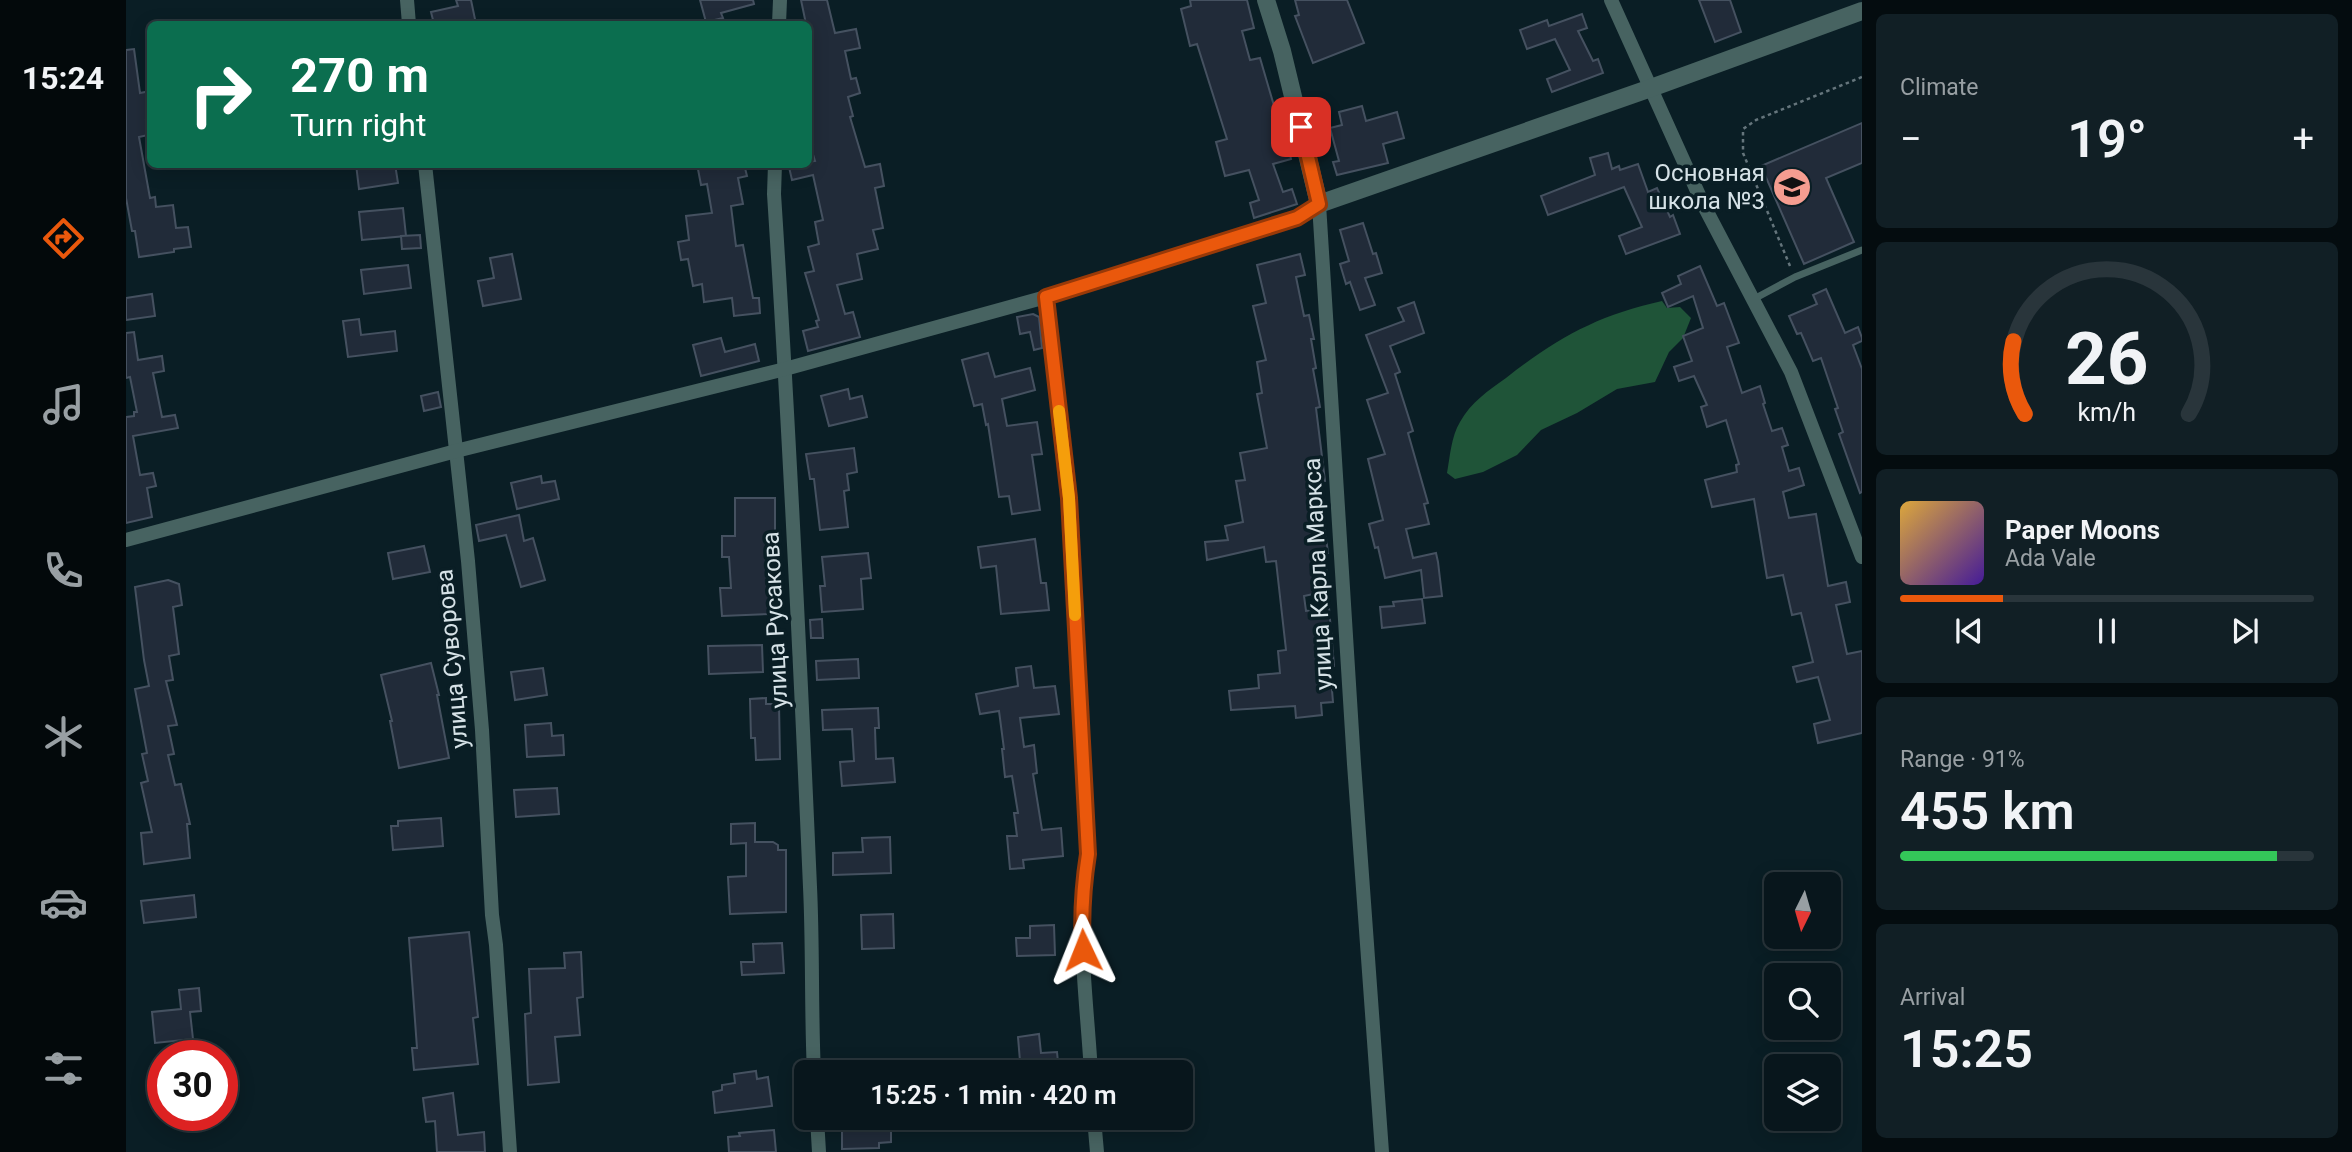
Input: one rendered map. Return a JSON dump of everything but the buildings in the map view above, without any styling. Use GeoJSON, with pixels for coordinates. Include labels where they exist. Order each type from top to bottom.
{"type":"FeatureCollection","features":[{"type":"Feature","properties":{"kind":"street"},"geometry":{"type":"LineString","coordinates":[[407,0],[409,21]]}},
{"type":"Feature","properties":{"kind":"street"},"geometry":{"type":"LineString","coordinates":[[779,21],[780,0]]}},
{"type":"Feature","properties":{"kind":"street","name":"улица Карла Маркса"},"geometry":{"type":"LineString","coordinates":[[1266,0],[1282,51],[1319,204],[1354,764],[1382,1152]]}},
{"type":"Feature","properties":{"kind":"street"},"geometry":{"type":"LineString","coordinates":[[1611,0],[1703,204],[1791,372],[1862,557]]}},
{"type":"Feature","properties":{"kind":"street"},"geometry":{"type":"LineString","coordinates":[[126,540],[456,451],[785,369],[1046,297],[1297,218],[1319,204],[1862,11]]}},
{"type":"Feature","properties":{"kind":"street","name":"улица Суворова"},"geometry":{"type":"LineString","coordinates":[[425,168],[482,730],[492,915],[510,1152]]}},
{"type":"Feature","properties":{"kind":"street","name":"улица Русакова"},"geometry":{"type":"LineString","coordinates":[[775,168],[774,194],[810,891],[813,1060]]}},
{"type":"Feature","properties":{"kind":"street"},"geometry":{"type":"LineString","coordinates":[[1046,297],[1070,512],[1088,854],[1082,926],[1090,1060]]}},
{"type":"Feature","properties":{"kind":"street"},"geometry":{"type":"LineString","coordinates":[[818,1130],[819,1152]]}},
{"type":"Feature","properties":{"kind":"street"},"geometry":{"type":"LineString","coordinates":[[1095,1130],[1097,1152]]}},
{"type":"Feature","properties":{"kind":"lane"},"geometry":{"type":"LineString","coordinates":[[1752,300],[1795,277],[1862,250]]}},
{"type":"Feature","properties":{"kind":"path"},"geometry":{"type":"LineString","coordinates":[[1795,277],[1743,153],[1743,129],[1756,120],[1862,77]]}},
{"type":"Feature","properties":{"kind":"green space"},"geometry":{"type":"Polygon","coordinates":[[[1662,301],[1667,308],[1680,307],[1691,318],[1683,338],[1669,352],[1655,382],[1617,389],[1577,413],[1541,430],[1517,455],[1483,472],[1455,479],[1447,473],[1457,428],[1464,415],[1486,392],[1543,351],[1579,330],[1618,313],[1662,301]]]}},
{"type":"Feature","properties":{"kind":"slow traffic"},"geometry":{"type":"LineString","coordinates":[[1059,411],[1069,498],[1075,615]]}},
{"type":"Feature","properties":{"kind":"place","name":"Основная школа №3"},"geometry":{"type":"Point","coordinates":[1792,187]}},
{"type":"Feature","properties":{"kind":"route"},"geometry":{"type":"LineString","coordinates":[[1083,950],[1082,926],[1088,854],[1069,498],[1046,297],[1297,218],[1319,204],[1301,127]]}}]}
